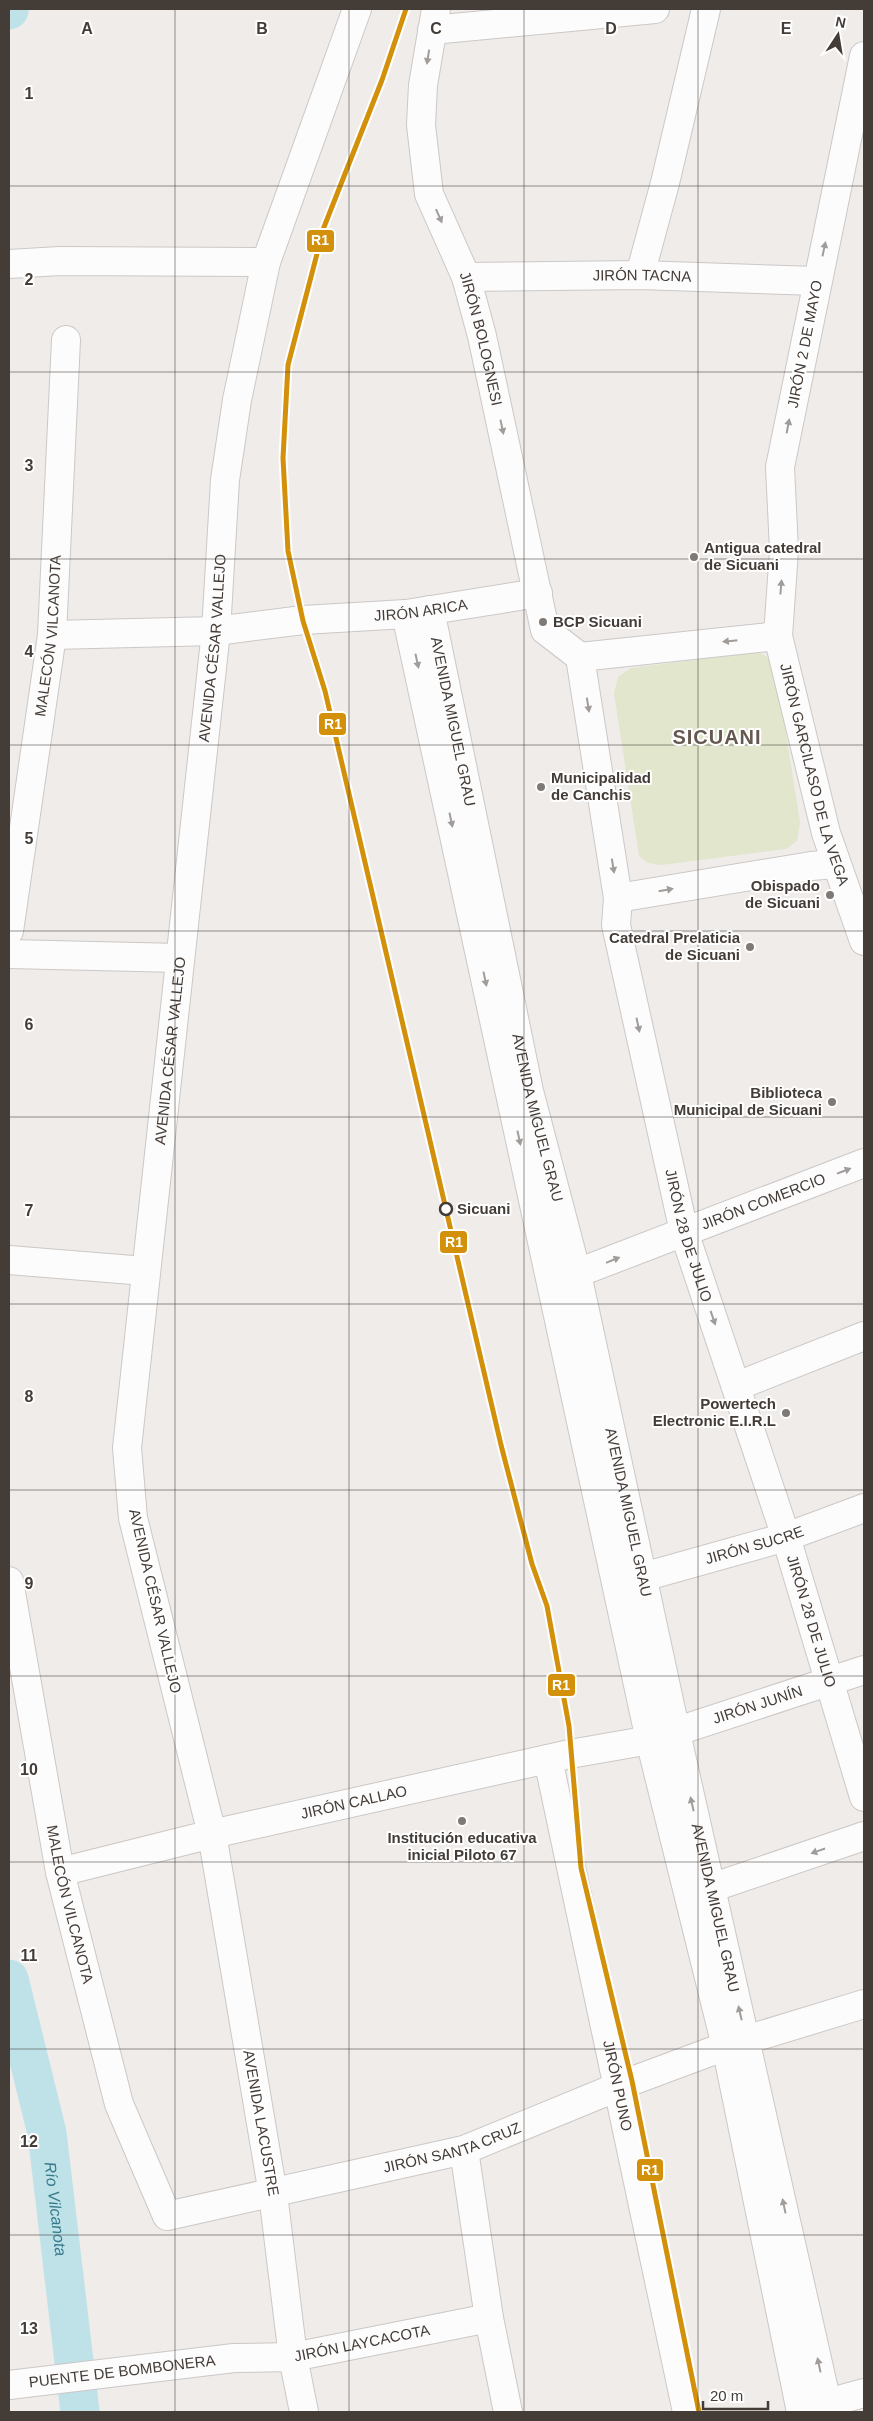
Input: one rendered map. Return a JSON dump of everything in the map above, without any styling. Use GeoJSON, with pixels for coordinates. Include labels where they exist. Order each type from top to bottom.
{"type":"FeatureCollection","features":[{"type":"Feature","properties":{"kind":"street","name":"AVENIDA CÉSAR VALLEJO"},"geometry":{"type":"LineString","coordinates":[[212,1834],[133,1518],[127,1448],[216,631],[225,480],[237,400],[266,262],[357,9]]}},
{"type":"Feature","properties":{"kind":"street"},"geometry":{"type":"LineString","coordinates":[[434,19],[655,9]]}},
{"type":"Feature","properties":{"kind":"street"},"geometry":{"type":"LineString","coordinates":[[640,275],[665,184],[706,9]]}},
{"type":"Feature","properties":{"kind":"street","name":"JIRÓN BOLOGNESI"},"geometry":{"type":"LineString","coordinates":[[434,19],[423,85],[421,125],[429,194],[466,277],[482,336],[545,630],[580,657]]}},
{"type":"Feature","properties":{"kind":"street","name":"JIRÓN 2 DE MAYO"},"geometry":{"type":"LineString","coordinates":[[778,636],[784,550],[780,466],[864,56]]}},
{"type":"Feature","properties":{"kind":"street"},"geometry":{"type":"LineString","coordinates":[[9,264],[60,261],[266,262]]}},
{"type":"Feature","properties":{"kind":"street","name":"JIRÓN TACNA"},"geometry":{"type":"LineString","coordinates":[[466,277],[640,275],[817,282]]}},
{"type":"Feature","properties":{"kind":"street","name":"MALECÓN VILCANOTA"},"geometry":{"type":"LineString","coordinates":[[9,931],[52,635],[66,340]]}},
{"type":"Feature","properties":{"kind":"street","name":"JIRÓN ARICA"},"geometry":{"type":"LineString","coordinates":[[52,635],[216,631],[303,620],[418,612],[538,593]]}},
{"type":"Feature","properties":{"kind":"street","name":"AVENIDA MIGUEL GRAU"},"geometry":{"type":"LineString","coordinates":[[418,612],[529,1091],[577,1274],[711,1888],[736,2044],[800,2411]]}},
{"type":"Feature","properties":{"kind":"street","name":"AVENIDA MIGUEL GRAU"},"geometry":{"type":"LineString","coordinates":[[418,612],[550,1283],[650,1740],[736,2044],[828,2408]]}},
{"type":"Feature","properties":{"kind":"street"},"geometry":{"type":"LineString","coordinates":[[580,657],[778,636]]}},
{"type":"Feature","properties":{"kind":"street","name":"JIRÓN GARCILASO DE LA VEGA"},"geometry":{"type":"LineString","coordinates":[[778,636],[826,834],[864,941]]}},
{"type":"Feature","properties":{"kind":"street","name":"JIRÓN 28 DE JULIO"},"geometry":{"type":"LineString","coordinates":[[580,657],[618,898],[616,925],[684,1232],[786,1537],[864,1797]]}},
{"type":"Feature","properties":{"kind":"street"},"geometry":{"type":"LineString","coordinates":[[618,898],[811,866],[836,864]]}},
{"type":"Feature","properties":{"kind":"street"},"geometry":{"type":"LineString","coordinates":[[9,954],[180,958]]}},
{"type":"Feature","properties":{"kind":"street","name":"JIRÓN COMERCIO"},"geometry":{"type":"LineString","coordinates":[[550,1283],[864,1163]]}},
{"type":"Feature","properties":{"kind":"street"},"geometry":{"type":"LineString","coordinates":[[9,1260],[145,1271]]}},
{"type":"Feature","properties":{"kind":"street"},"geometry":{"type":"LineString","coordinates":[[736,1386],[864,1336]]}},
{"type":"Feature","properties":{"kind":"street","name":"JIRÓN SUCRE"},"geometry":{"type":"LineString","coordinates":[[644,1577],[786,1537],[864,1508]]}},
{"type":"Feature","properties":{"kind":"street","name":"MALECÓN VILCANOTA"},"geometry":{"type":"LineString","coordinates":[[9,1581],[60,1872],[119,2104],[168,2216]]}},
{"type":"Feature","properties":{"kind":"street","name":"JIRÓN JUNÍN"},"geometry":{"type":"LineString","coordinates":[[650,1740],[864,1670]]}},
{"type":"Feature","properties":{"kind":"street","name":"JIRÓN CALLAO"},"geometry":{"type":"LineString","coordinates":[[60,1872],[212,1834],[548,1759],[650,1740]]}},
{"type":"Feature","properties":{"kind":"street","name":"JIRÓN PUNO"},"geometry":{"type":"LineString","coordinates":[[548,1759],[687,2412]]}},
{"type":"Feature","properties":{"kind":"street","name":"AVENIDA LACUSTRE"},"geometry":{"type":"LineString","coordinates":[[212,1834],[273,2194],[293,2357],[304,2412]]}},
{"type":"Feature","properties":{"kind":"street"},"geometry":{"type":"LineString","coordinates":[[711,1888],[864,1836]]}},
{"type":"Feature","properties":{"kind":"street","name":"JIRÓN SANTA CRUZ"},"geometry":{"type":"LineString","coordinates":[[168,2216],[464,2150],[618,2087],[736,2044],[864,2004]]}},
{"type":"Feature","properties":{"kind":"street"},"geometry":{"type":"LineString","coordinates":[[464,2150],[489,2318],[508,2412]]}},
{"type":"Feature","properties":{"kind":"street","name":"JIRÓN LAYCACOTA"},"geometry":{"type":"LineString","coordinates":[[234,2358],[293,2357],[489,2318]]}},
{"type":"Feature","properties":{"kind":"street","name":"PUENTE DE BOMBONERA"},"geometry":{"type":"LineString","coordinates":[[9,2384],[234,2358]]}},
{"type":"Feature","properties":{"kind":"street"},"geometry":{"type":"LineString","coordinates":[[800,2411],[828,2408],[864,2393]]}},
{"type":"Feature","properties":{"kind":"green space"},"geometry":{"type":"Polygon","coordinates":[[[758,652],[770,658],[776,671],[800,822],[797,841],[786,849],[661,865],[648,863],[639,856],[614,693],[618,677],[631,668],[758,652]]]}},
{"type":"Feature","properties":{"kind":"waterway","name":"Río Vilcanota"},"geometry":{"type":"LineString","coordinates":[[9,1979],[47,2133],[80,2412]]}},
{"type":"Feature","properties":{"kind":"transit line","name":"R1"},"geometry":{"type":"LineString","coordinates":[[406,9],[382,80],[324,227],[288,365],[283,458],[288,551],[303,621],[325,691],[501,1445],[532,1564],[547,1606],[569,1726],[581,1868],[632,2081],[699,2412]]}},
{"type":"Feature","properties":{"kind":"place","name":"Antigua catedral de Sicuani"},"geometry":{"type":"Point","coordinates":[694,557]}},
{"type":"Feature","properties":{"kind":"place","name":"BCP Sicuani"},"geometry":{"type":"Point","coordinates":[543,622]}},
{"type":"Feature","properties":{"kind":"place","name":"Municipalidad de Canchis"},"geometry":{"type":"Point","coordinates":[541,787]}},
{"type":"Feature","properties":{"kind":"place","name":"Obispado de Sicuani"},"geometry":{"type":"Point","coordinates":[830,895]}},
{"type":"Feature","properties":{"kind":"place","name":"Catedral Prelaticia de Sicuani"},"geometry":{"type":"Point","coordinates":[750,947]}},
{"type":"Feature","properties":{"kind":"place","name":"Biblioteca Municipal de Sicuani"},"geometry":{"type":"Point","coordinates":[832,1102]}},
{"type":"Feature","properties":{"kind":"place","name":"Sicuani"},"geometry":{"type":"Point","coordinates":[446,1209]}},
{"type":"Feature","properties":{"kind":"place","name":"Powertech Electronic E.I.R.L"},"geometry":{"type":"Point","coordinates":[786,1413]}},
{"type":"Feature","properties":{"kind":"place","name":"Institución educativa inicial Piloto 67"},"geometry":{"type":"Point","coordinates":[462,1821]}},
{"type":"Feature","properties":{"kind":"district","name":"SICUANI"},"geometry":{"type":"Point","coordinates":[717,737]}}]}
